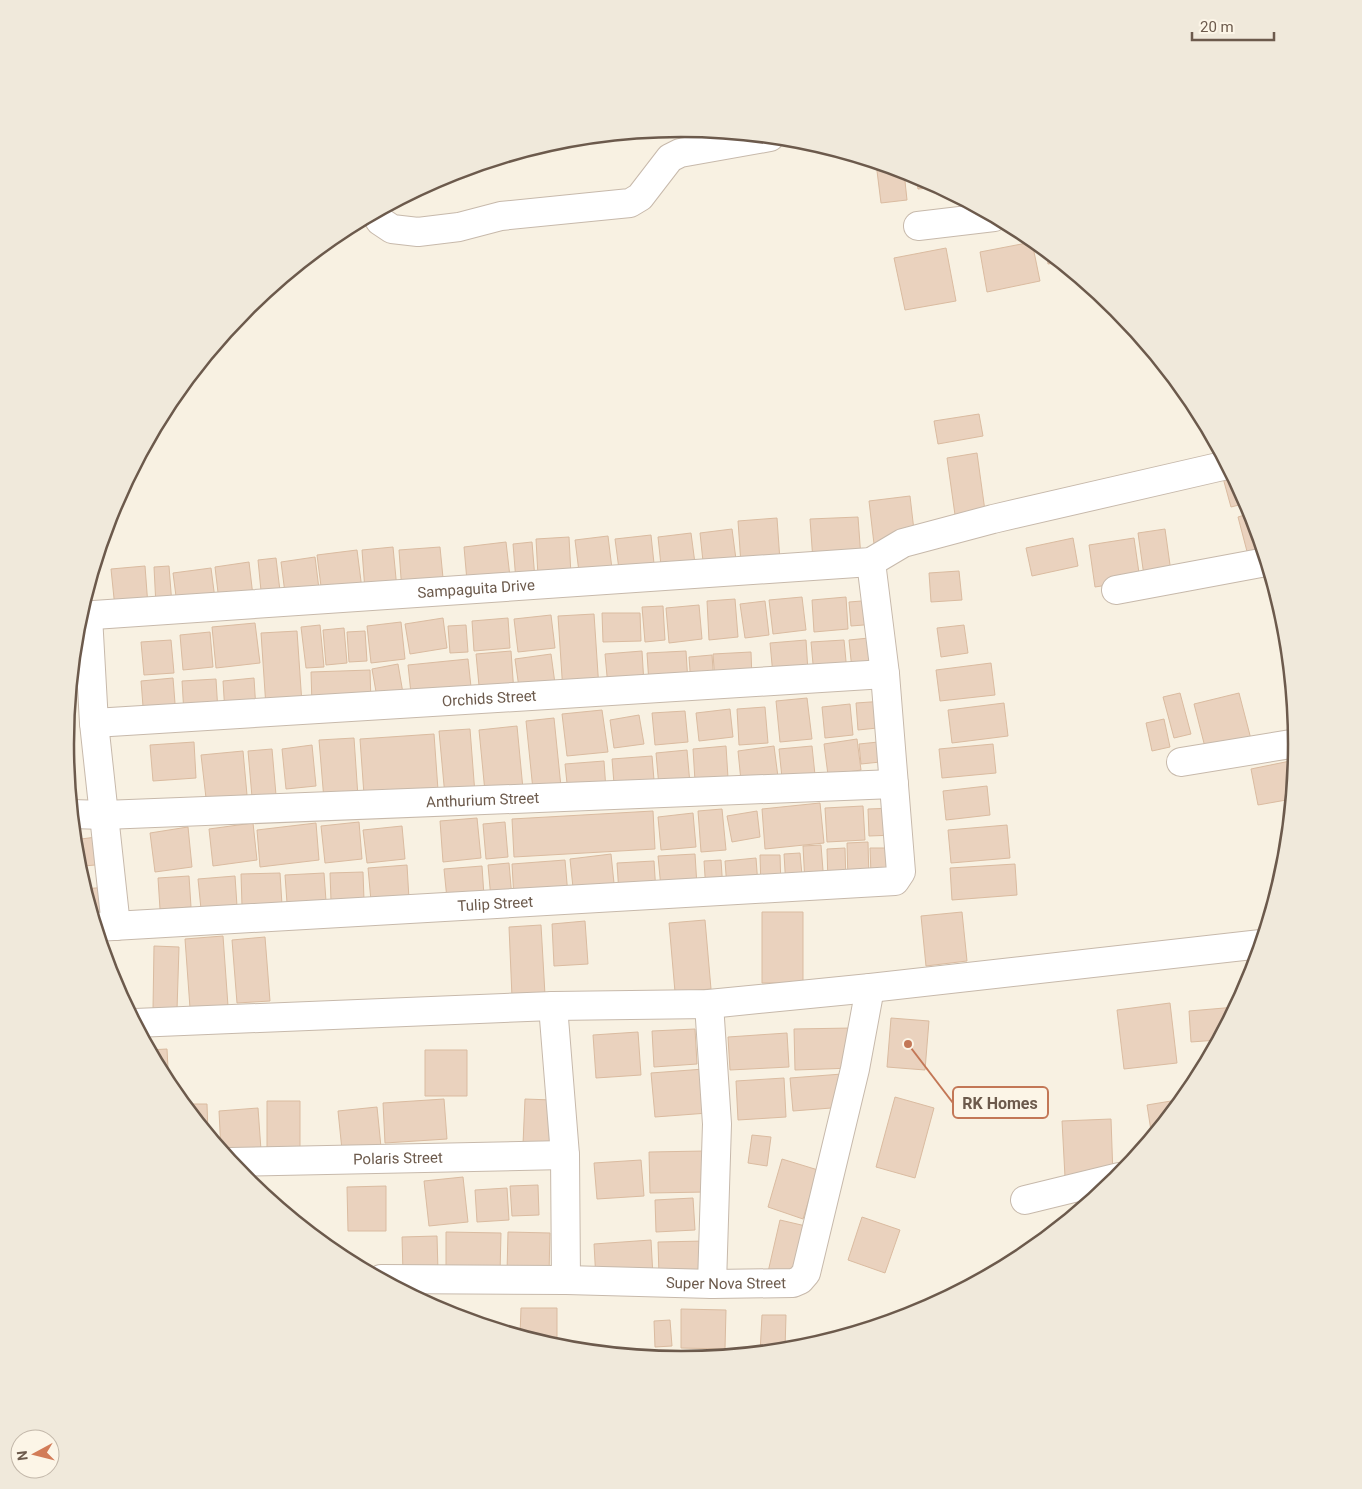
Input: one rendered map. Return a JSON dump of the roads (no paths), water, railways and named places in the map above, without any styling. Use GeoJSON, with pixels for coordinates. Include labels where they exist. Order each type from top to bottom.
{"type":"FeatureCollection","features":[{"type":"Feature","properties":{"kind":"street"},"geometry":{"type":"LineString","coordinates":[[378,218],[392,229],[418,232],[459,227],[501,216],[630,203],[640,197],[670,158],[680,153],[747,141]]}},
{"type":"Feature","properties":{"kind":"street"},"geometry":{"type":"LineString","coordinates":[[918,226],[982,218]]}},
{"type":"Feature","properties":{"kind":"street"},"geometry":{"type":"LineString","coordinates":[[894,784],[885,674],[871,562],[903,543],[993,518],[1221,466]]}},
{"type":"Feature","properties":{"kind":"street","name":"Sampaguita Drive"},"geometry":{"type":"LineString","coordinates":[[87,616],[871,562]]}},
{"type":"Feature","properties":{"kind":"street"},"geometry":{"type":"LineString","coordinates":[[1116,590],[1260,563]]}},
{"type":"Feature","properties":{"kind":"street"},"geometry":{"type":"LineString","coordinates":[[85,626],[104,815],[106,927]]}},
{"type":"Feature","properties":{"kind":"street","name":"Orchids Street"},"geometry":{"type":"LineString","coordinates":[[94,723],[885,674]]}},
{"type":"Feature","properties":{"kind":"street"},"geometry":{"type":"LineString","coordinates":[[1181,762],[1288,744]]}},
{"type":"Feature","properties":{"kind":"street","name":"Anthurium Street"},"geometry":{"type":"LineString","coordinates":[[78,814],[104,815],[894,784]]}},
{"type":"Feature","properties":{"kind":"street","name":"Tulip Street"},"geometry":{"type":"LineString","coordinates":[[106,927],[895,881],[901,872],[894,784]]}},
{"type":"Feature","properties":{"kind":"street"},"geometry":{"type":"LineString","coordinates":[[141,1023],[553,1006],[709,1004],[1254,945]]}},
{"type":"Feature","properties":{"kind":"street","name":"Super Nova Street"},"geometry":{"type":"LineString","coordinates":[[394,1279],[566,1280],[712,1284],[793,1283],[800,1280],[806,1272],[855,1070],[870,988]]}},
{"type":"Feature","properties":{"kind":"street"},"geometry":{"type":"LineString","coordinates":[[709,1004],[717,1124],[712,1284]]}},
{"type":"Feature","properties":{"kind":"street"},"geometry":{"type":"LineString","coordinates":[[553,1006],[565,1155],[566,1280]]}},
{"type":"Feature","properties":{"kind":"street","name":"Polaris Street"},"geometry":{"type":"LineString","coordinates":[[240,1162],[565,1155]]}},
{"type":"Feature","properties":{"kind":"street"},"geometry":{"type":"LineString","coordinates":[[1025,1200],[1102,1181]]}},
{"type":"Feature","properties":{"kind":"place","name":"RK Homes"},"geometry":{"type":"Point","coordinates":[908,1044]}}]}
